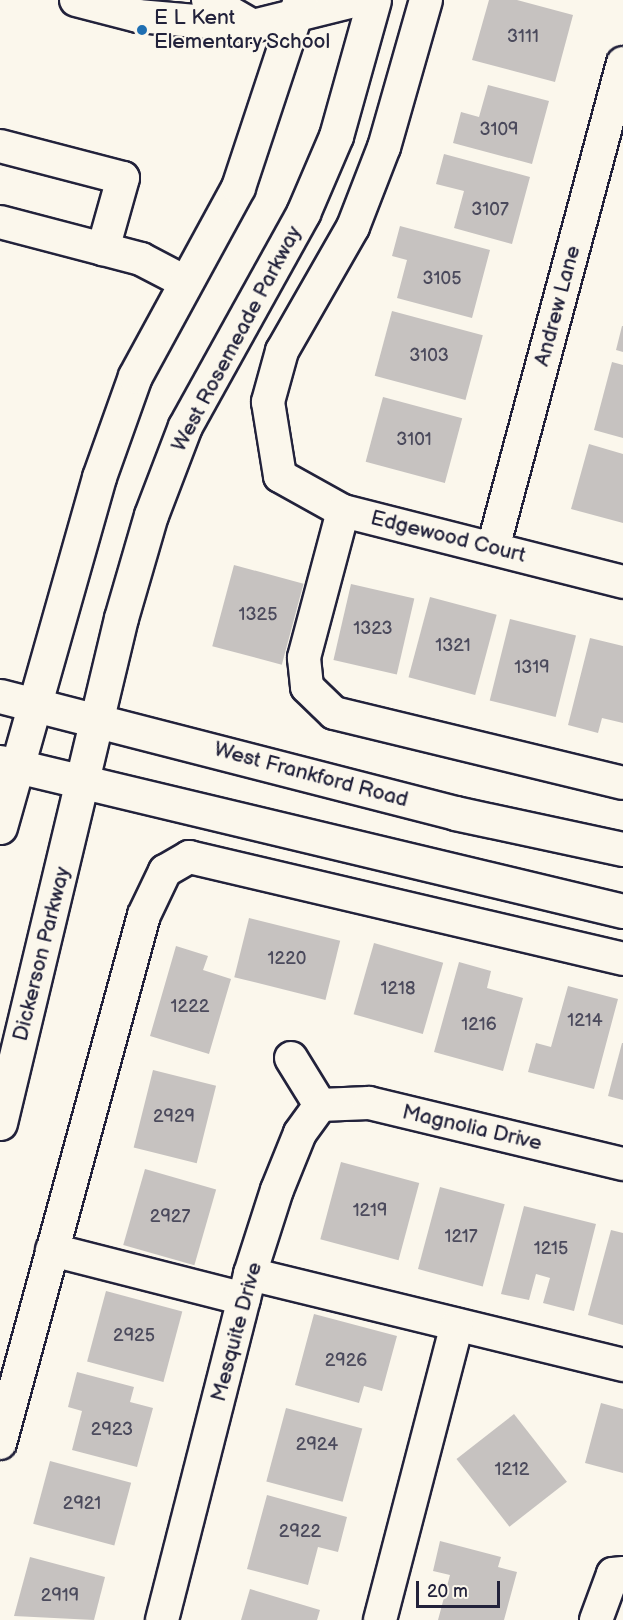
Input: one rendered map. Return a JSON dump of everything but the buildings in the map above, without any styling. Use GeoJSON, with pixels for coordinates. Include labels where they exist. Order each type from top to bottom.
{"type":"FeatureCollection","features":[{"type":"Feature","properties":{"kind":"main road","name":"West Rosemeade Parkway"},"geometry":{"type":"LineString","coordinates":[[84,785],[121,618],[160,493],[186,426],[303,213],[336,136],[374,0]]}},
{"type":"Feature","properties":{"kind":"main road"},"geometry":{"type":"LineString","coordinates":[[0,827],[8,764],[33,705],[131,387],[185,282],[238,187],[298,8]]}},
{"type":"Feature","properties":{"kind":"main road","name":"West Frankford Road"},"geometry":{"type":"LineString","coordinates":[[0,696],[455,813],[623,849]]}},
{"type":"Feature","properties":{"kind":"main road"},"geometry":{"type":"LineString","coordinates":[[8,764],[84,785],[623,911]]}},
{"type":"Feature","properties":{"kind":"main road","name":"Dickerson Parkway"},"geometry":{"type":"LineString","coordinates":[[0,1123],[84,785]]}},
{"type":"Feature","properties":{"kind":"street"},"geometry":{"type":"LineString","coordinates":[[76,0],[138,16],[253,26],[298,8],[358,0]]}},
{"type":"Feature","properties":{"kind":"street"},"geometry":{"type":"LineString","coordinates":[[208,0],[253,26]]}},
{"type":"Feature","properties":{"kind":"street","name":"Edgewood Court"},"geometry":{"type":"LineString","coordinates":[[426,0],[384,147],[353,227],[282,351],[268,402],[280,477],[343,511],[623,582]]}},
{"type":"Feature","properties":{"kind":"street","name":"Andrew Lane"},"geometry":{"type":"LineString","coordinates":[[493,548],[623,63]]}},
{"type":"Feature","properties":{"kind":"street"},"geometry":{"type":"LineString","coordinates":[[0,146],[123,178],[103,249]]}},
{"type":"Feature","properties":{"kind":"street"},"geometry":{"type":"LineString","coordinates":[[0,222],[141,259],[185,282]]}},
{"type":"Feature","properties":{"kind":"street"},"geometry":{"type":"LineString","coordinates":[[343,511],[304,658],[307,687],[334,712],[623,783]]}},
{"type":"Feature","properties":{"kind":"street"},"geometry":{"type":"LineString","coordinates":[[0,1443],[144,915],[165,871],[189,857],[623,959]]}},
{"type":"Feature","properties":{"kind":"street"},"geometry":{"type":"LineString","coordinates":[[291,1058],[320,1105]]}},
{"type":"Feature","properties":{"kind":"street","name":"Magnolia Drive"},"geometry":{"type":"LineString","coordinates":[[320,1105],[369,1103],[623,1164]]}},
{"type":"Feature","properties":{"kind":"street","name":"Mesquite Drive"},"geometry":{"type":"LineString","coordinates":[[162,1620],[247,1287],[289,1161],[320,1105]]}},
{"type":"Feature","properties":{"kind":"street"},"geometry":{"type":"LineString","coordinates":[[52,1250],[457,1325],[623,1365]]}},
{"type":"Feature","properties":{"kind":"street"},"geometry":{"type":"LineString","coordinates":[[380,1620],[457,1325]]}},
{"type":"Feature","properties":{"kind":"street"},"geometry":{"type":"LineString","coordinates":[[596,1620],[613,1574],[623,1573]]}},
{"type":"Feature","properties":{"kind":"place","name":"E L Kent Elementary School"},"geometry":{"type":"Point","coordinates":[142,30]}}]}
